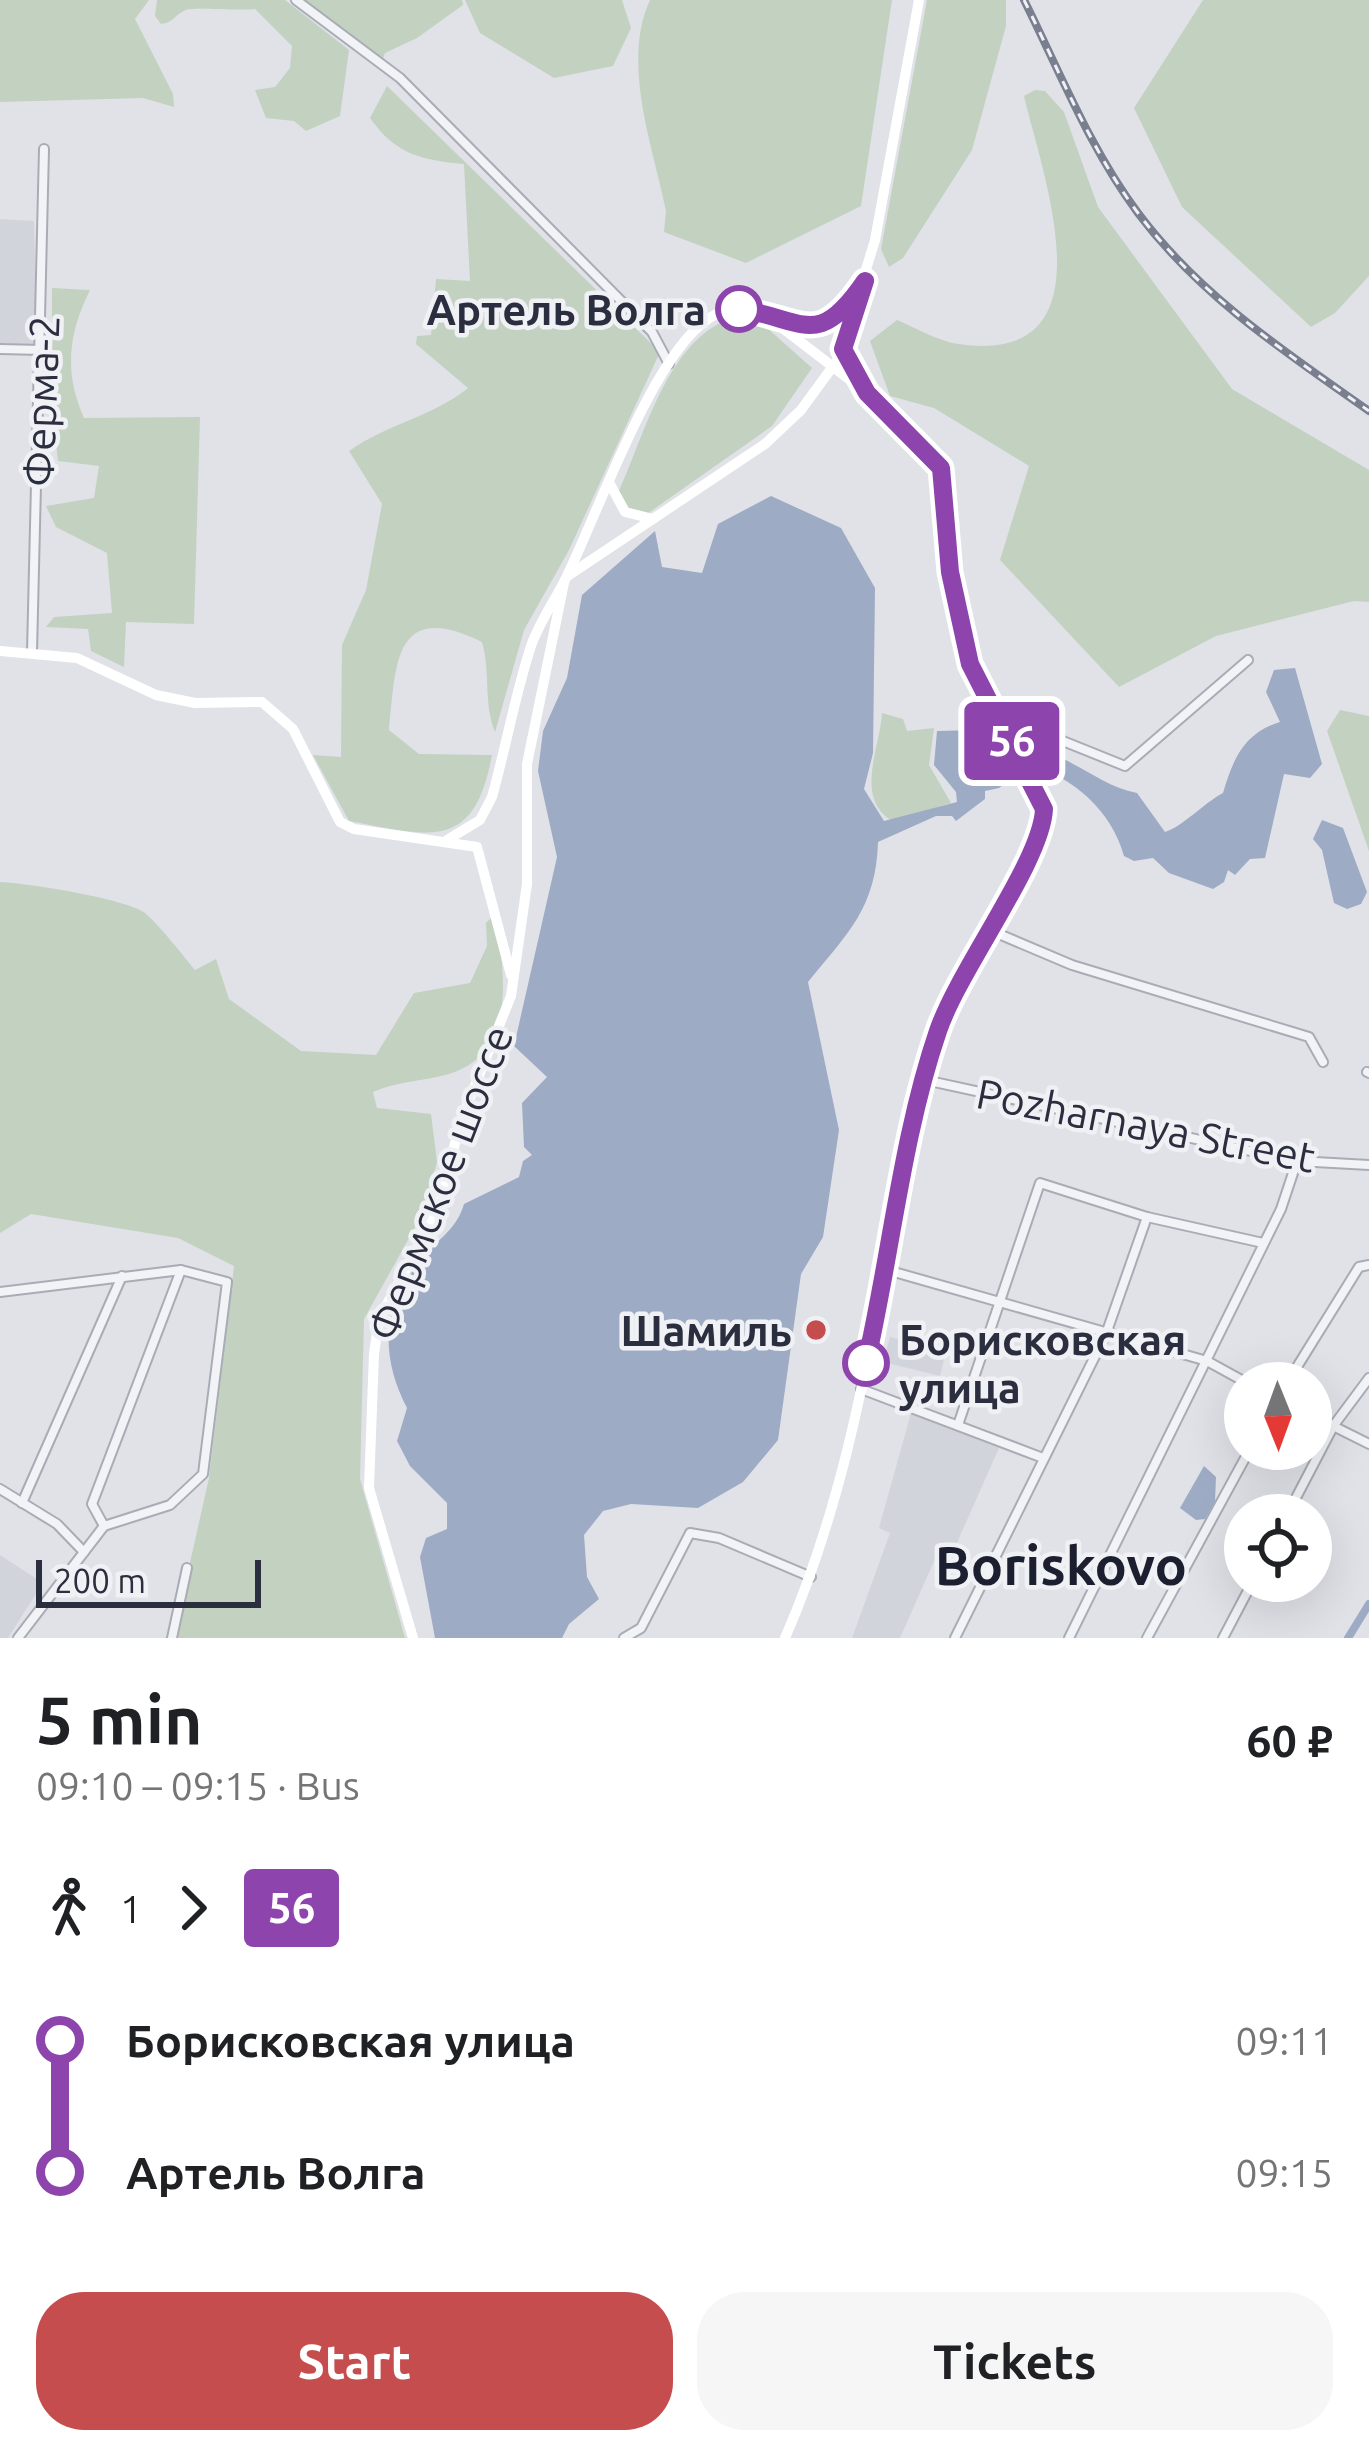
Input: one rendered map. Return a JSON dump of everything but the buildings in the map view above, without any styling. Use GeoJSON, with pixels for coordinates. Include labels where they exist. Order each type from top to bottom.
{"type":"FeatureCollection","features":[{"type":"Feature","properties":{"kind":"street"},"geometry":{"type":"LineString","coordinates":[[296,0],[400,78],[652,332],[668,342],[688,336],[710,316],[729,309],[819,327],[848,306],[865,281]]}},
{"type":"Feature","properties":{"kind":"street","name":"Фермское шоссе"},"geometry":{"type":"LineString","coordinates":[[413,1638],[369,1488],[374,1354],[388,1298],[438,1210],[460,1120],[511,996],[527,884],[527,764],[565,580],[765,444],[801,410],[834,365],[865,281],[919,0]]}},
{"type":"Feature","properties":{"kind":"street","name":"Ферма-2"},"geometry":{"type":"LineString","coordinates":[[32,652],[44,149]]}},
{"type":"Feature","properties":{"kind":"street"},"geometry":{"type":"LineString","coordinates":[[772,320],[867,393],[941,468],[960,630],[970,664],[1041,797],[1043,825],[938,1029],[861,1389],[812,1577],[785,1638]]}},
{"type":"Feature","properties":{"kind":"street"},"geometry":{"type":"LineString","coordinates":[[652,332],[670,365]]}},
{"type":"Feature","properties":{"kind":"street","name":"Фермское шоссе"},"geometry":{"type":"LineString","coordinates":[[447,840],[479,820],[492,797],[531,647],[688,336]]}},
{"type":"Feature","properties":{"kind":"street"},"geometry":{"type":"LineString","coordinates":[[0,349],[42,350]]}},
{"type":"Feature","properties":{"kind":"street"},"geometry":{"type":"LineString","coordinates":[[843,349],[867,393]]}},
{"type":"Feature","properties":{"kind":"street"},"geometry":{"type":"LineString","coordinates":[[610,484],[625,512],[653,519]]}},
{"type":"Feature","properties":{"kind":"street"},"geometry":{"type":"LineString","coordinates":[[0,651],[77,658],[156,695],[195,703],[262,702],[292,729],[340,822],[354,830],[477,847],[511,969],[511,996]]}},
{"type":"Feature","properties":{"kind":"street"},"geometry":{"type":"LineString","coordinates":[[1005,729],[1043,733],[1125,766],[1248,660]]}},
{"type":"Feature","properties":{"kind":"street"},"geometry":{"type":"LineString","coordinates":[[986,928],[1072,965],[1309,1037],[1323,1062]]}},
{"type":"Feature","properties":{"kind":"street","name":"Pozharnaya Street"},"geometry":{"type":"LineString","coordinates":[[924,1080],[1297,1160],[1369,1165]]}},
{"type":"Feature","properties":{"kind":"street"},"geometry":{"type":"LineString","coordinates":[[1069,1638],[1208,1361],[1297,1160]]}},
{"type":"Feature","properties":{"kind":"street"},"geometry":{"type":"LineString","coordinates":[[958,1425],[1040,1183],[1148,1217],[1263,1243]]}},
{"type":"Feature","properties":{"kind":"street"},"geometry":{"type":"LineString","coordinates":[[955,1638],[1106,1334],[1148,1217]]}},
{"type":"Feature","properties":{"kind":"street"},"geometry":{"type":"LineString","coordinates":[[1300,1362],[1359,1267],[1369,1265]]}},
{"type":"Feature","properties":{"kind":"street"},"geometry":{"type":"LineString","coordinates":[[104,1526],[92,1504],[181,1270]]}},
{"type":"Feature","properties":{"kind":"street"},"geometry":{"type":"LineString","coordinates":[[0,1292],[181,1270],[227,1282],[203,1474],[170,1504],[104,1526],[21,1638]]}},
{"type":"Feature","properties":{"kind":"street"},"geometry":{"type":"LineString","coordinates":[[887,1270],[1208,1361],[1224,1370]]}},
{"type":"Feature","properties":{"kind":"street"},"geometry":{"type":"LineString","coordinates":[[22,1503],[122,1276]]}},
{"type":"Feature","properties":{"kind":"street"},"geometry":{"type":"LineString","coordinates":[[1298,1494],[1334,1425],[1369,1378]]}},
{"type":"Feature","properties":{"kind":"street"},"geometry":{"type":"LineString","coordinates":[[861,1389],[1043,1458]]}},
{"type":"Feature","properties":{"kind":"street"},"geometry":{"type":"LineString","coordinates":[[1334,1425],[1369,1444]]}},
{"type":"Feature","properties":{"kind":"street"},"geometry":{"type":"LineString","coordinates":[[1147,1638],[1239,1470]]}},
{"type":"Feature","properties":{"kind":"street"},"geometry":{"type":"LineString","coordinates":[[0,1489],[57,1524],[84,1552]]}},
{"type":"Feature","properties":{"kind":"street"},"geometry":{"type":"LineString","coordinates":[[624,1638],[641,1628],[690,1533],[719,1538],[812,1577]]}},
{"type":"Feature","properties":{"kind":"street"},"geometry":{"type":"LineString","coordinates":[[172,1638],[187,1568]]}},
{"type":"Feature","properties":{"kind":"street"},"geometry":{"type":"LineString","coordinates":[[1223,1638],[1242,1602]]}},
{"type":"Feature","properties":{"kind":"shaded area"},"geometry":{"type":"Polygon","coordinates":[[[0,219],[34,221],[37,345],[0,343],[0,219]]]}},
{"type":"Feature","properties":{"kind":"shaded area"},"geometry":{"type":"Polygon","coordinates":[[[890,1337],[946,1351],[940,1376],[883,1362],[890,1337]]]}},
{"type":"Feature","properties":{"kind":"shaded area"},"geometry":{"type":"Polygon","coordinates":[[[911,1413],[999,1448],[956,1545],[939,1550],[900,1638],[852,1638],[890,1533],[879,1528],[911,1413]]]}},
{"type":"Feature","properties":{"kind":"shaded area"},"geometry":{"type":"Polygon","coordinates":[[[0,1555],[43,1583],[8,1638],[0,1638],[0,1555]]]}},
{"type":"Feature","properties":{"kind":"green space"},"geometry":{"type":"Polygon","coordinates":[[[0,0],[149,0],[135,19],[173,94],[174,107],[143,98],[0,102],[0,0]]]}},
{"type":"Feature","properties":{"kind":"green space"},"geometry":{"type":"Polygon","coordinates":[[[157,0],[285,0],[349,50],[340,116],[306,131],[294,121],[266,118],[255,90],[275,87],[290,68],[292,46],[255,9],[190,9],[161,24],[155,16],[157,0]]]}},
{"type":"Feature","properties":{"kind":"green space"},"geometry":{"type":"Polygon","coordinates":[[[305,0],[462,0],[463,5],[417,38],[385,53],[382,61],[305,0]]]}},
{"type":"Feature","properties":{"kind":"green space"},"geometry":{"type":"Polygon","coordinates":[[[465,0],[622,0],[631,28],[613,66],[554,78],[480,33],[465,0]]]}},
{"type":"Feature","properties":{"kind":"green space"},"geometry":{"type":"Polygon","coordinates":[[[650,0],[892,0],[861,206],[746,263],[664,232],[666,211],[639,77],[638,50],[650,0]]]}},
{"type":"Feature","properties":{"kind":"green space"},"geometry":{"type":"Polygon","coordinates":[[[927,0],[1006,0],[1006,26],[972,150],[903,258],[889,267],[881,249],[927,0]]]}},
{"type":"Feature","properties":{"kind":"green space"},"geometry":{"type":"Polygon","coordinates":[[[1203,0],[1369,0],[1369,276],[1335,313],[1311,327],[1182,207],[1134,108],[1203,0]]]}},
{"type":"Feature","properties":{"kind":"green space"},"geometry":{"type":"Polygon","coordinates":[[[387,86],[660,352],[569,550],[524,630],[495,732],[482,642],[431,628],[416,633],[405,645],[394,682],[389,730],[419,754],[492,755],[473,809],[460,823],[425,833],[349,821],[313,755],[341,757],[342,645],[366,590],[382,504],[349,451],[468,388],[416,344],[417,336],[431,335],[436,279],[470,281],[464,164],[411,153],[380,130],[370,118],[387,86]]]}},
{"type":"Feature","properties":{"kind":"green space"},"geometry":{"type":"Polygon","coordinates":[[[1045,91],[1064,112],[1098,207],[1232,389],[1369,470],[1369,602],[1354,601],[1216,636],[1119,687],[1000,560],[1029,466],[934,408],[890,396],[870,341],[897,320],[958,344],[1007,343],[1037,326],[1053,297],[1057,259],[1053,216],[1024,96],[1045,91]]]}},
{"type":"Feature","properties":{"kind":"green space"},"geometry":{"type":"Polygon","coordinates":[[[52,288],[90,290],[71,354],[73,385],[84,418],[200,417],[194,624],[126,622],[124,667],[91,651],[88,629],[46,627],[54,617],[112,613],[107,553],[56,527],[46,506],[94,498],[99,466],[58,461],[52,408],[52,288]]]}},
{"type":"Feature","properties":{"kind":"green space"},"geometry":{"type":"Polygon","coordinates":[[[738,316],[766,327],[812,368],[772,426],[647,514],[629,508],[619,491],[663,388],[694,343],[714,326],[738,316]]]}},
{"type":"Feature","properties":{"kind":"green space"},"geometry":{"type":"Polygon","coordinates":[[[1340,710],[1369,716],[1369,851],[1327,731],[1340,710]]]}},
{"type":"Feature","properties":{"kind":"green space"},"geometry":{"type":"Polygon","coordinates":[[[882,713],[903,719],[907,731],[934,728],[929,765],[951,803],[892,821],[881,811],[874,799],[872,772],[882,713]]]}},
{"type":"Feature","properties":{"kind":"green space"},"geometry":{"type":"Polygon","coordinates":[[[0,882],[98,897],[145,913],[195,970],[216,959],[229,999],[301,1051],[376,1055],[414,993],[470,983],[487,946],[486,923],[494,915],[503,985],[496,1031],[485,1050],[469,1065],[445,1075],[373,1092],[377,1108],[431,1114],[437,1162],[423,1213],[364,1319],[360,1479],[405,1638],[173,1638],[209,1478],[234,1266],[178,1238],[31,1214],[0,1233],[0,882]]]}},
{"type":"Feature","properties":{"kind":"water"},"geometry":{"type":"Polygon","coordinates":[[[771,496],[841,528],[875,588],[873,753],[864,789],[884,821],[957,802],[956,792],[934,765],[937,731],[978,730],[981,753],[1048,753],[1137,793],[1165,832],[1223,793],[1249,740],[1280,722],[1266,692],[1274,670],[1295,668],[1322,764],[1310,778],[1284,774],[1265,858],[1250,859],[1235,875],[1228,870],[1224,882],[1213,889],[1169,873],[1153,858],[1134,861],[1124,856],[1110,824],[1089,799],[1032,764],[999,788],[985,791],[985,799],[956,821],[952,816],[936,816],[878,842],[866,902],[808,982],[839,1130],[823,1237],[801,1274],[778,1440],[743,1482],[698,1508],[631,1504],[603,1511],[584,1535],[587,1577],[599,1599],[569,1624],[562,1638],[435,1638],[420,1557],[426,1538],[447,1529],[447,1503],[410,1466],[397,1441],[407,1408],[391,1365],[390,1325],[403,1287],[455,1224],[464,1204],[519,1177],[523,1161],[532,1155],[524,1147],[522,1103],[547,1077],[514,1046],[557,857],[538,771],[543,731],[567,678],[582,595],[655,531],[662,567],[702,573],[718,524],[771,496]]]}},
{"type":"Feature","properties":{"kind":"water"},"geometry":{"type":"Polygon","coordinates":[[[1322,820],[1343,828],[1367,892],[1361,904],[1347,909],[1334,903],[1322,850],[1313,839],[1322,820]]]}},
{"type":"Feature","properties":{"kind":"water"},"geometry":{"type":"Polygon","coordinates":[[[1204,1466],[1216,1477],[1215,1502],[1205,1519],[1196,1520],[1180,1508],[1204,1466]]]}},
{"type":"Feature","properties":{"kind":"waterway"},"geometry":{"type":"LineString","coordinates":[[1348,1638],[1369,1604]]}},
{"type":"Feature","properties":{"kind":"railway"},"geometry":{"type":"LineString","coordinates":[[1024,0],[1105,163],[1162,243],[1245,321],[1369,411]]}},
{"type":"Feature","properties":{"kind":"bus line","name":"56"},"geometry":{"type":"LineString","coordinates":[[739,309],[790,326],[819,327],[848,306],[865,281],[843,349],[845,359],[867,393],[941,468],[950,572],[970,664],[1044,809],[1031,854],[973,952],[938,1029],[866,1363]]}},
{"type":"Feature","properties":{"kind":"place","name":"Артель Волга"},"geometry":{"type":"Point","coordinates":[739,309]}},
{"type":"Feature","properties":{"kind":"place","name":"Шамиль"},"geometry":{"type":"Point","coordinates":[816,1330]}},
{"type":"Feature","properties":{"kind":"place","name":"Борисковская улица"},"geometry":{"type":"Point","coordinates":[866,1363]}},
{"type":"Feature","properties":{"kind":"district","name":"Boriskovo"},"geometry":{"type":"Point","coordinates":[1061,1565]}}]}
